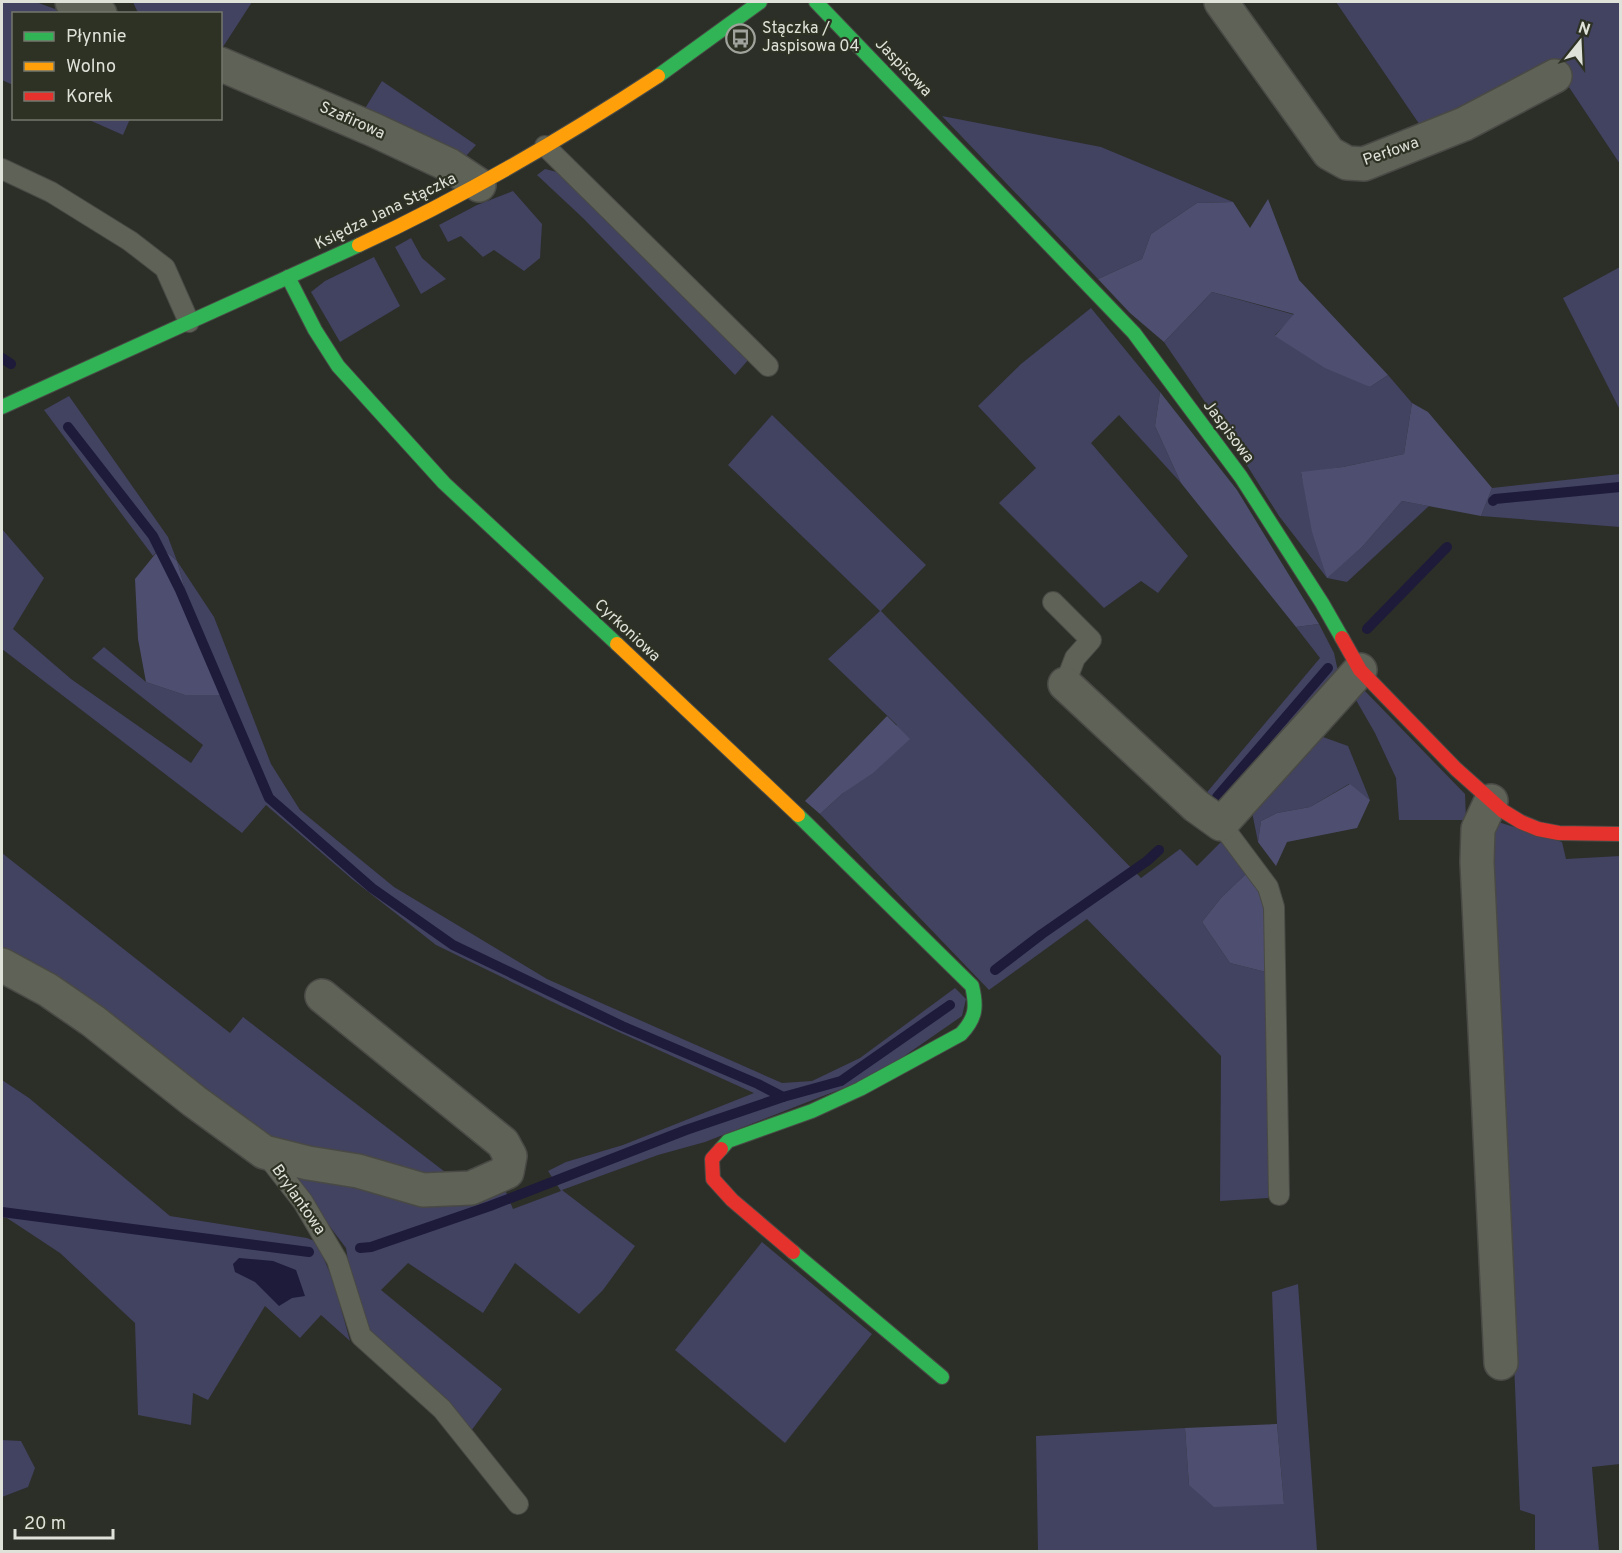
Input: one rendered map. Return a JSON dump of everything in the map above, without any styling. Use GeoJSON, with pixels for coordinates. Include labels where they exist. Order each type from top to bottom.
{"type":"FeatureCollection","features":[{"type":"Feature","properties":{"kind":"street"},"geometry":{"type":"LineString","coordinates":[[72,2],[95,12]]}},
{"type":"Feature","properties":{"kind":"street","name":"Księdza Jana Stączka"},"geometry":{"type":"LineString","coordinates":[[2,407],[376,237],[479,185],[600,114],[668,69],[760,2]]}},
{"type":"Feature","properties":{"kind":"street","name":"Jaspisowa"},"geometry":{"type":"LineString","coordinates":[[816,2],[1134,333],[1241,477],[1322,603],[1360,670],[1456,769],[1491,801],[1521,822],[1538,829],[1559,833],[1620,834]]}},
{"type":"Feature","properties":{"kind":"street","name":"Perłowa"},"geometry":{"type":"LineString","coordinates":[[1221,2],[1329,153],[1347,163],[1364,164],[1464,124],[1555,76]]}},
{"type":"Feature","properties":{"kind":"street","name":"Szafirowa"},"geometry":{"type":"LineString","coordinates":[[222,65],[449,165],[479,185]]}},
{"type":"Feature","properties":{"kind":"street","name":"Cyrkoniowa"},"geometry":{"type":"LineString","coordinates":[[288,277],[315,330],[338,366],[444,483],[760,778],[972,986],[977,1005],[973,1023],[961,1034],[860,1089],[812,1111],[728,1141],[712,1159],[713,1179],[732,1200],[942,1377]]}},
{"type":"Feature","properties":{"kind":"street"},"geometry":{"type":"LineString","coordinates":[[1065,684],[1196,806],[1221,824],[1360,670]]}},
{"type":"Feature","properties":{"kind":"street"},"geometry":{"type":"LineString","coordinates":[[1491,801],[1478,829],[1477,862],[1501,1363]]}},
{"type":"Feature","properties":{"kind":"street","name":"Brylantowa"},"geometry":{"type":"LineString","coordinates":[[2,965],[48,990],[93,1021],[194,1101],[264,1152]]}},
{"type":"Feature","properties":{"kind":"street"},"geometry":{"type":"LineString","coordinates":[[264,1152],[308,1163],[358,1171],[423,1190],[471,1188],[507,1172],[510,1156],[503,1143],[322,996]]}},
{"type":"Feature","properties":{"kind":"lane"},"geometry":{"type":"LineString","coordinates":[[545,147],[768,366]]}},
{"type":"Feature","properties":{"kind":"lane"},"geometry":{"type":"LineString","coordinates":[[2,170],[51,192],[130,241],[165,268],[189,322]]}},
{"type":"Feature","properties":{"kind":"lane"},"geometry":{"type":"LineString","coordinates":[[1053,602],[1091,639],[1075,658],[1065,684]]}},
{"type":"Feature","properties":{"kind":"lane"},"geometry":{"type":"LineString","coordinates":[[1221,824],[1268,887],[1274,907],[1279,1195]]}},
{"type":"Feature","properties":{"kind":"lane","name":"Brylantowa"},"geometry":{"type":"LineString","coordinates":[[264,1152],[303,1202],[337,1260],[361,1336],[442,1409],[518,1504]]}},
{"type":"Feature","properties":{"kind":"shaded area"},"geometry":{"type":"Polygon","coordinates":[[[2,2],[36,2],[63,12],[12,12],[12,85],[2,80],[2,2]]]}},
{"type":"Feature","properties":{"kind":"shaded area"},"geometry":{"type":"Polygon","coordinates":[[[133,2],[252,2],[222,48],[222,12],[138,12],[133,2]]]}},
{"type":"Feature","properties":{"kind":"shaded area"},"geometry":{"type":"Polygon","coordinates":[[[1336,2],[1620,2],[1620,164],[1553,63],[1424,131],[1336,2]]]}},
{"type":"Feature","properties":{"kind":"shaded area"},"geometry":{"type":"Polygon","coordinates":[[[382,81],[476,145],[466,156],[364,110],[382,81]]]}},
{"type":"Feature","properties":{"kind":"shaded area"},"geometry":{"type":"Polygon","coordinates":[[[942,116],[1101,147],[1233,202],[1197,203],[1151,234],[1142,259],[1098,279],[942,116]]]}},
{"type":"Feature","properties":{"kind":"shaded area"},"geometry":{"type":"Polygon","coordinates":[[[89,120],[130,120],[123,135],[89,120]]]}},
{"type":"Feature","properties":{"kind":"shaded area"},"geometry":{"type":"Polygon","coordinates":[[[545,169],[561,173],[749,359],[735,375],[584,219],[537,175],[545,169]]]}},
{"type":"Feature","properties":{"kind":"shaded area"},"geometry":{"type":"Polygon","coordinates":[[[513,191],[542,224],[540,258],[524,271],[494,250],[483,257],[461,236],[448,242],[439,225],[477,205],[513,191]]]}},
{"type":"Feature","properties":{"kind":"shaded area"},"geometry":{"type":"Polygon","coordinates":[[[1268,199],[1299,280],[1388,375],[1370,387],[1325,368],[1275,336],[1294,314],[1212,292],[1164,342],[1130,313],[1098,279],[1142,259],[1151,234],[1197,203],[1233,202],[1250,228],[1268,199]]]}},
{"type":"Feature","properties":{"kind":"shaded area"},"geometry":{"type":"Polygon","coordinates":[[[411,238],[422,258],[446,279],[421,294],[395,247],[411,238]]]}},
{"type":"Feature","properties":{"kind":"shaded area"},"geometry":{"type":"Polygon","coordinates":[[[374,257],[400,306],[340,342],[311,292],[325,281],[374,257]]]}},
{"type":"Feature","properties":{"kind":"shaded area"},"geometry":{"type":"Polygon","coordinates":[[[1620,267],[1620,410],[1563,298],[1620,267]]]}},
{"type":"Feature","properties":{"kind":"shaded area"},"geometry":{"type":"Polygon","coordinates":[[[1212,292],[1295,315],[1275,335],[1370,387],[1388,375],[1412,403],[1404,454],[1301,473],[1327,577],[1362,547],[1402,501],[1429,506],[1347,582],[1327,578],[1279,516],[1231,440],[1164,342],[1212,292]]]}},
{"type":"Feature","properties":{"kind":"shaded area"},"geometry":{"type":"Polygon","coordinates":[[[1091,308],[1160,392],[1155,426],[1181,483],[1119,415],[1091,443],[1188,556],[1158,593],[1141,581],[1104,608],[999,503],[1036,468],[978,406],[1021,364],[1091,308]]]}},
{"type":"Feature","properties":{"kind":"shaded area"},"geometry":{"type":"Polygon","coordinates":[[[1160,392],[1237,490],[1319,624],[1296,627],[1181,483],[1155,426],[1160,392]]]}},
{"type":"Feature","properties":{"kind":"shaded area"},"geometry":{"type":"Polygon","coordinates":[[[69,396],[168,537],[177,561],[161,547],[153,556],[44,410],[69,396]]]}},
{"type":"Feature","properties":{"kind":"shaded area"},"geometry":{"type":"Polygon","coordinates":[[[1412,403],[1428,412],[1492,488],[1481,516],[1402,501],[1362,547],[1327,578],[1312,532],[1301,472],[1343,467],[1404,454],[1412,403]]]}},
{"type":"Feature","properties":{"kind":"shaded area"},"geometry":{"type":"Polygon","coordinates":[[[772,415],[926,565],[881,611],[1141,878],[1180,849],[1197,866],[1223,840],[1248,872],[1221,898],[1202,922],[1230,963],[1266,972],[1270,1071],[1268,1198],[1220,1201],[1221,1056],[1087,919],[989,990],[820,814],[843,793],[897,725],[828,659],[880,611],[728,465],[772,415]]]}},
{"type":"Feature","properties":{"kind":"shaded area"},"geometry":{"type":"Polygon","coordinates":[[[1620,474],[1620,527],[1481,516],[1492,488],[1620,474]]]}},
{"type":"Feature","properties":{"kind":"shaded area"},"geometry":{"type":"Polygon","coordinates":[[[2,529],[44,578],[13,629],[71,679],[191,763],[203,745],[92,658],[104,647],[146,682],[185,695],[221,694],[177,561],[214,617],[271,764],[300,810],[394,887],[547,979],[782,1083],[812,1081],[860,1058],[955,988],[966,999],[962,1016],[877,1075],[705,1142],[658,1155],[562,1190],[635,1246],[603,1290],[579,1314],[515,1263],[483,1313],[408,1263],[381,1290],[502,1389],[471,1431],[365,1326],[352,1283],[346,1248],[285,1167],[504,1187],[513,1209],[561,1191],[548,1171],[566,1162],[623,1145],[754,1093],[561,1006],[436,945],[352,879],[266,805],[242,833],[2,649],[2,529]]]}},
{"type":"Feature","properties":{"kind":"shaded area"},"geometry":{"type":"Polygon","coordinates":[[[161,547],[177,561],[221,695],[185,695],[146,682],[138,639],[135,579],[161,547]]]}},
{"type":"Feature","properties":{"kind":"shaded area"},"geometry":{"type":"Polygon","coordinates":[[[1319,624],[1334,653],[1339,676],[1220,807],[1203,797],[1320,658],[1296,627],[1319,624]]]}},
{"type":"Feature","properties":{"kind":"shaded area"},"geometry":{"type":"Polygon","coordinates":[[[1363,689],[1465,794],[1466,820],[1399,820],[1396,778],[1375,733],[1356,700],[1363,689]]]}},
{"type":"Feature","properties":{"kind":"shaded area"},"geometry":{"type":"Polygon","coordinates":[[[887,716],[910,739],[873,773],[843,793],[820,814],[805,801],[887,716]]]}},
{"type":"Feature","properties":{"kind":"shaded area"},"geometry":{"type":"Polygon","coordinates":[[[1323,737],[1348,746],[1370,800],[1349,784],[1310,807],[1277,813],[1261,821],[1258,842],[1252,812],[1274,784],[1323,737]]]}},
{"type":"Feature","properties":{"kind":"shaded area"},"geometry":{"type":"Polygon","coordinates":[[[1350,784],[1370,800],[1357,828],[1287,842],[1276,866],[1258,842],[1261,821],[1277,813],[1310,807],[1350,784]]]}},
{"type":"Feature","properties":{"kind":"shaded area"},"geometry":{"type":"Polygon","coordinates":[[[1492,820],[1562,842],[1566,859],[1620,856],[1620,1464],[1592,1467],[1599,1551],[1535,1551],[1535,1515],[1520,1510],[1492,820]]]}},
{"type":"Feature","properties":{"kind":"shaded area"},"geometry":{"type":"Polygon","coordinates":[[[2,853],[230,1033],[243,1017],[449,1175],[412,1173],[265,1139],[2,953],[2,853]]]}},
{"type":"Feature","properties":{"kind":"shaded area"},"geometry":{"type":"Polygon","coordinates":[[[1248,872],[1263,895],[1266,972],[1230,963],[1202,922],[1221,898],[1248,872]]]}},
{"type":"Feature","properties":{"kind":"shaded area"},"geometry":{"type":"Polygon","coordinates":[[[2,1080],[29,1098],[170,1216],[307,1238],[317,1242],[334,1283],[350,1341],[321,1315],[300,1338],[265,1306],[208,1400],[193,1393],[191,1425],[138,1415],[135,1323],[60,1253],[2,1217],[2,1080]]]}},
{"type":"Feature","properties":{"kind":"shaded area"},"geometry":{"type":"Polygon","coordinates":[[[762,1242],[872,1334],[785,1443],[675,1350],[762,1242]]]}},
{"type":"Feature","properties":{"kind":"shaded area"},"geometry":{"type":"Polygon","coordinates":[[[239,1258],[273,1261],[296,1270],[305,1296],[292,1298],[279,1306],[255,1282],[235,1272],[233,1264],[239,1258]]]}},
{"type":"Feature","properties":{"kind":"shaded area"},"geometry":{"type":"Polygon","coordinates":[[[1298,1284],[1317,1551],[1038,1551],[1036,1436],[1185,1428],[1189,1485],[1284,1504],[1277,1424],[1272,1292],[1298,1284]]]}},
{"type":"Feature","properties":{"kind":"shaded area"},"geometry":{"type":"Polygon","coordinates":[[[1277,1424],[1284,1504],[1214,1507],[1189,1485],[1185,1428],[1277,1424]]]}},
{"type":"Feature","properties":{"kind":"shaded area"},"geometry":{"type":"Polygon","coordinates":[[[2,1440],[21,1441],[35,1468],[28,1487],[2,1497],[2,1440]]]}},
{"type":"Feature","properties":{"kind":"waterway"},"geometry":{"type":"LineString","coordinates":[[2,358],[11,364]]}},
{"type":"Feature","properties":{"kind":"waterway"},"geometry":{"type":"LineString","coordinates":[[68,427],[153,536],[180,590],[269,798],[372,888],[453,945],[622,1026],[758,1084],[783,1097]]}},
{"type":"Feature","properties":{"kind":"waterway"},"geometry":{"type":"LineString","coordinates":[[1493,501],[1620,487]]}},
{"type":"Feature","properties":{"kind":"waterway"},"geometry":{"type":"LineString","coordinates":[[1367,629],[1447,547]]}},
{"type":"Feature","properties":{"kind":"waterway"},"geometry":{"type":"LineString","coordinates":[[1217,797],[1328,668]]}},
{"type":"Feature","properties":{"kind":"waterway"},"geometry":{"type":"LineString","coordinates":[[995,970],[1159,850]]}},
{"type":"Feature","properties":{"kind":"waterway"},"geometry":{"type":"LineString","coordinates":[[360,1248],[371,1247],[490,1206],[686,1130],[783,1097],[841,1081],[950,1005]]}},
{"type":"Feature","properties":{"kind":"waterway"},"geometry":{"type":"LineString","coordinates":[[2,1212],[309,1252]]}},
{"type":"Feature","properties":{"kind":"traffic: fast"},"geometry":{"type":"LineString","coordinates":[[658,76],[760,2]]}},
{"type":"Feature","properties":{"kind":"traffic: fast"},"geometry":{"type":"LineString","coordinates":[[816,2],[1134,333],[1241,477],[1342,638]]}},
{"type":"Feature","properties":{"kind":"traffic: fast"},"geometry":{"type":"LineString","coordinates":[[2,407],[359,245]]}},
{"type":"Feature","properties":{"kind":"traffic: fast"},"geometry":{"type":"LineString","coordinates":[[288,277],[315,330],[338,366],[444,483],[617,644]]}},
{"type":"Feature","properties":{"kind":"traffic: fast"},"geometry":{"type":"LineString","coordinates":[[721,1149],[728,1141],[812,1111],[860,1089],[961,1034],[970,1023],[974,1012],[975,1000],[972,986],[798,815]]}},
{"type":"Feature","properties":{"kind":"traffic: fast"},"geometry":{"type":"LineString","coordinates":[[793,1252],[942,1377]]}},
{"type":"Feature","properties":{"kind":"traffic: slow"},"geometry":{"type":"LineString","coordinates":[[359,245],[398,227],[511,166],[658,76]]}},
{"type":"Feature","properties":{"kind":"traffic: slow"},"geometry":{"type":"LineString","coordinates":[[617,644],[798,815]]}},
{"type":"Feature","properties":{"kind":"traffic: jam"},"geometry":{"type":"LineString","coordinates":[[1342,638],[1360,670],[1456,769],[1503,811],[1538,829],[1559,833],[1620,834]]}},
{"type":"Feature","properties":{"kind":"traffic: jam"},"geometry":{"type":"LineString","coordinates":[[721,1149],[712,1159],[713,1179],[732,1200],[793,1252]]}},
{"type":"Feature","properties":{"kind":"place","name":"Stączka / Jaspisowa 04"},"geometry":{"type":"Point","coordinates":[741,38]}}]}
